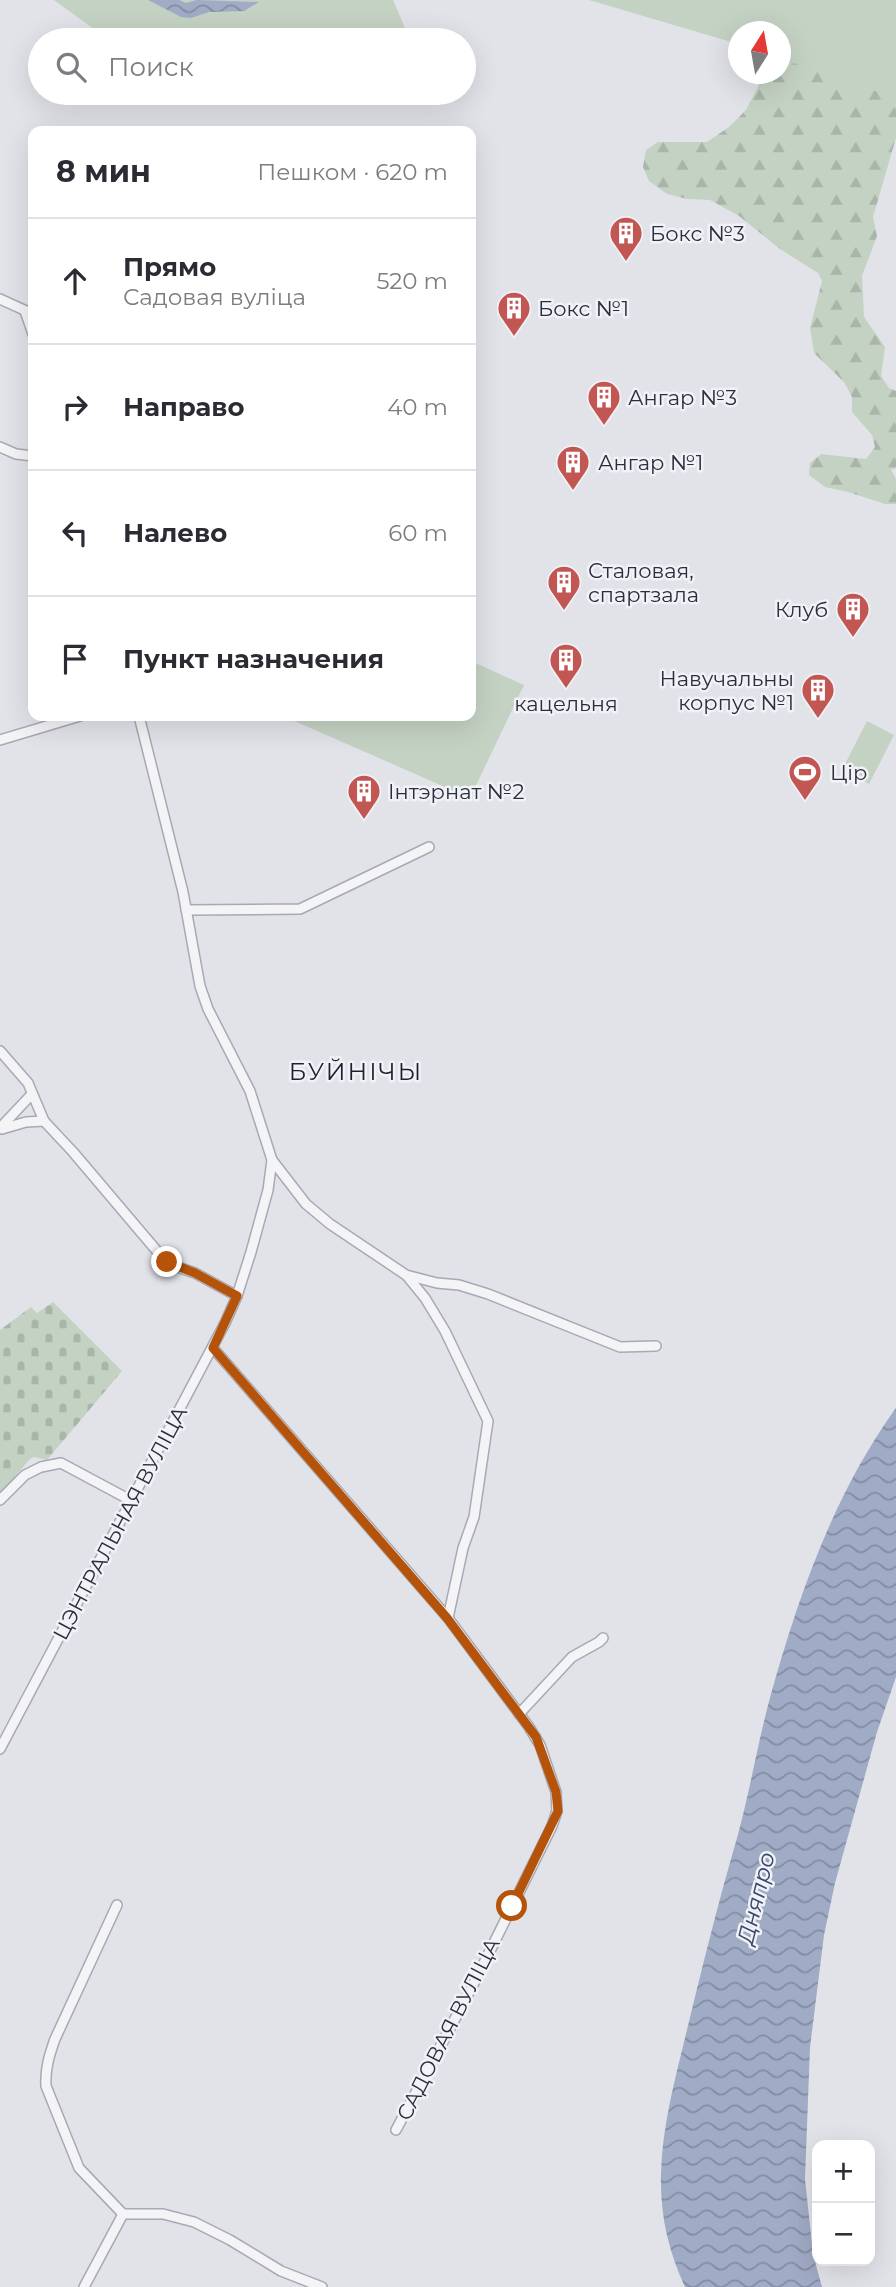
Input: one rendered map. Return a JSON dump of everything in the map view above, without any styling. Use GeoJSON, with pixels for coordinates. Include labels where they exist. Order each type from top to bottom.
{"type":"FeatureCollection","features":[{"type":"Feature","properties":{"kind":"street"},"geometry":{"type":"LineString","coordinates":[[0,299],[28,313]]}},
{"type":"Feature","properties":{"kind":"street"},"geometry":{"type":"LineString","coordinates":[[0,447],[16,454],[28,455]]}},
{"type":"Feature","properties":{"kind":"street"},"geometry":{"type":"LineString","coordinates":[[0,740],[63,721]]}},
{"type":"Feature","properties":{"kind":"street","name":"ЦЭНТРАЛЬНАЯ ВУЛІЦА"},"geometry":{"type":"LineString","coordinates":[[0,1749],[213,1348],[237,1296],[262,1213],[272,1160],[250,1091],[213,1020],[200,986],[187,910],[140,721]]}},
{"type":"Feature","properties":{"kind":"street"},"geometry":{"type":"LineString","coordinates":[[187,910],[300,909],[429,847]]}},
{"type":"Feature","properties":{"kind":"street"},"geometry":{"type":"LineString","coordinates":[[0,1051],[28,1083],[44,1121],[167,1262],[195,1273],[237,1296]]}},
{"type":"Feature","properties":{"kind":"street"},"geometry":{"type":"LineString","coordinates":[[0,1129],[32,1094]]}},
{"type":"Feature","properties":{"kind":"street"},"geometry":{"type":"LineString","coordinates":[[0,1129],[26,1122],[44,1121]]}},
{"type":"Feature","properties":{"kind":"street"},"geometry":{"type":"LineString","coordinates":[[272,1160],[306,1204],[330,1224],[406,1275],[425,1298],[445,1331],[488,1421],[474,1517],[463,1548],[447,1618]]}},
{"type":"Feature","properties":{"kind":"street"},"geometry":{"type":"LineString","coordinates":[[406,1275],[437,1283],[459,1285],[488,1294],[620,1347],[656,1346]]}},
{"type":"Feature","properties":{"kind":"street","name":"САДОВАЯ ВУЛІЦА"},"geometry":{"type":"LineString","coordinates":[[213,1348],[447,1618],[540,1745],[556,1792],[558,1811],[475,1981],[396,2130]]}},
{"type":"Feature","properties":{"kind":"street"},"geometry":{"type":"LineString","coordinates":[[0,1500],[25,1475],[41,1467],[61,1463],[132,1501]]}},
{"type":"Feature","properties":{"kind":"street"},"geometry":{"type":"LineString","coordinates":[[519,1714],[572,1657],[603,1638]]}},
{"type":"Feature","properties":{"kind":"street"},"geometry":{"type":"LineString","coordinates":[[117,1905],[55,2039],[45,2074],[46,2087],[79,2168],[123,2214],[163,2214],[194,2222],[294,2277],[322,2287]]}},
{"type":"Feature","properties":{"kind":"street"},"geometry":{"type":"LineString","coordinates":[[84,2287],[123,2214]]}},
{"type":"Feature","properties":{"kind":"green space"},"geometry":{"type":"Polygon","coordinates":[[[54,0],[393,0],[405,28],[92,28],[54,0]]]}},
{"type":"Feature","properties":{"kind":"green space"},"geometry":{"type":"Polygon","coordinates":[[[589,0],[896,0],[896,98],[791,62],[791,21],[728,21],[728,41],[589,0]]]}},
{"type":"Feature","properties":{"kind":"green space"},"geometry":{"type":"Polygon","coordinates":[[[896,0],[896,138],[873,217],[877,236],[862,276],[864,317],[885,347],[881,376],[889,388],[896,391],[896,468],[891,470],[896,479],[896,504],[885,504],[825,487],[809,475],[810,463],[821,454],[866,459],[875,447],[872,435],[852,412],[852,397],[844,382],[814,353],[810,328],[822,281],[818,273],[780,249],[739,216],[710,200],[687,199],[667,194],[649,181],[643,167],[646,150],[658,142],[707,142],[729,127],[746,110],[759,84],[791,84],[791,21],[758,21],[896,0]]]}},
{"type":"Feature","properties":{"kind":"green space"},"geometry":{"type":"Polygon","coordinates":[[[476,663],[524,685],[470,798],[294,721],[476,721],[476,663]]]}},
{"type":"Feature","properties":{"kind":"green space"},"geometry":{"type":"Polygon","coordinates":[[[867,721],[894,735],[869,784],[842,770],[867,721]]]}},
{"type":"Feature","properties":{"kind":"green space"},"geometry":{"type":"Polygon","coordinates":[[[53,1302],[122,1371],[47,1460],[34,1457],[30,1459],[0,1494],[0,1330],[31,1307],[37,1313],[53,1302]]]}},
{"type":"Feature","properties":{"kind":"water"},"geometry":{"type":"Polygon","coordinates":[[[148,0],[179,0],[186,3],[197,0],[259,2],[244,11],[209,12],[191,18],[181,17],[148,0]]]}},
{"type":"Feature","properties":{"kind":"water","name":"Дняпро"},"geometry":{"type":"Polygon","coordinates":[[[896,1408],[896,1677],[877,1732],[835,1883],[824,1935],[810,2047],[805,2179],[812,2266],[816,2266],[822,2287],[685,2287],[666,2232],[662,2204],[662,2156],[670,2103],[782,1656],[821,1545],[874,1440],[896,1408]]]}},
{"type":"Feature","properties":{"kind":"place","name":"Бокс №3"},"geometry":{"type":"Point","coordinates":[626,263]}},
{"type":"Feature","properties":{"kind":"place","name":"Бокс №1"},"geometry":{"type":"Point","coordinates":[514,338]}},
{"type":"Feature","properties":{"kind":"place","name":"Ангар №3"},"geometry":{"type":"Point","coordinates":[604,427]}},
{"type":"Feature","properties":{"kind":"place","name":"Ангар №1"},"geometry":{"type":"Point","coordinates":[573,492]}},
{"type":"Feature","properties":{"kind":"place","name":"Сталовая, спартзала"},"geometry":{"type":"Point","coordinates":[564,612]}},
{"type":"Feature","properties":{"kind":"place","name":"Клуб"},"geometry":{"type":"Point","coordinates":[853,639]}},
{"type":"Feature","properties":{"kind":"place","name":"кацельня"},"geometry":{"type":"Point","coordinates":[566,690]}},
{"type":"Feature","properties":{"kind":"place","name":"Навучальны корпус №1"},"geometry":{"type":"Point","coordinates":[818,720]}},
{"type":"Feature","properties":{"kind":"place","name":"Цір"},"geometry":{"type":"Point","coordinates":[805,802]}},
{"type":"Feature","properties":{"kind":"place","name":"Інтэрнат №2"},"geometry":{"type":"Point","coordinates":[364,821]}},
{"type":"Feature","properties":{"kind":"district","name":"БУЙНІЧЫ"},"geometry":{"type":"Point","coordinates":[356,1071]}},
{"type":"Feature","properties":{"kind":"route"},"geometry":{"type":"LineString","coordinates":[[167,1262],[195,1273],[237,1296],[213,1348],[447,1618],[536,1737],[556,1792],[558,1811],[512,1906]]}}]}
